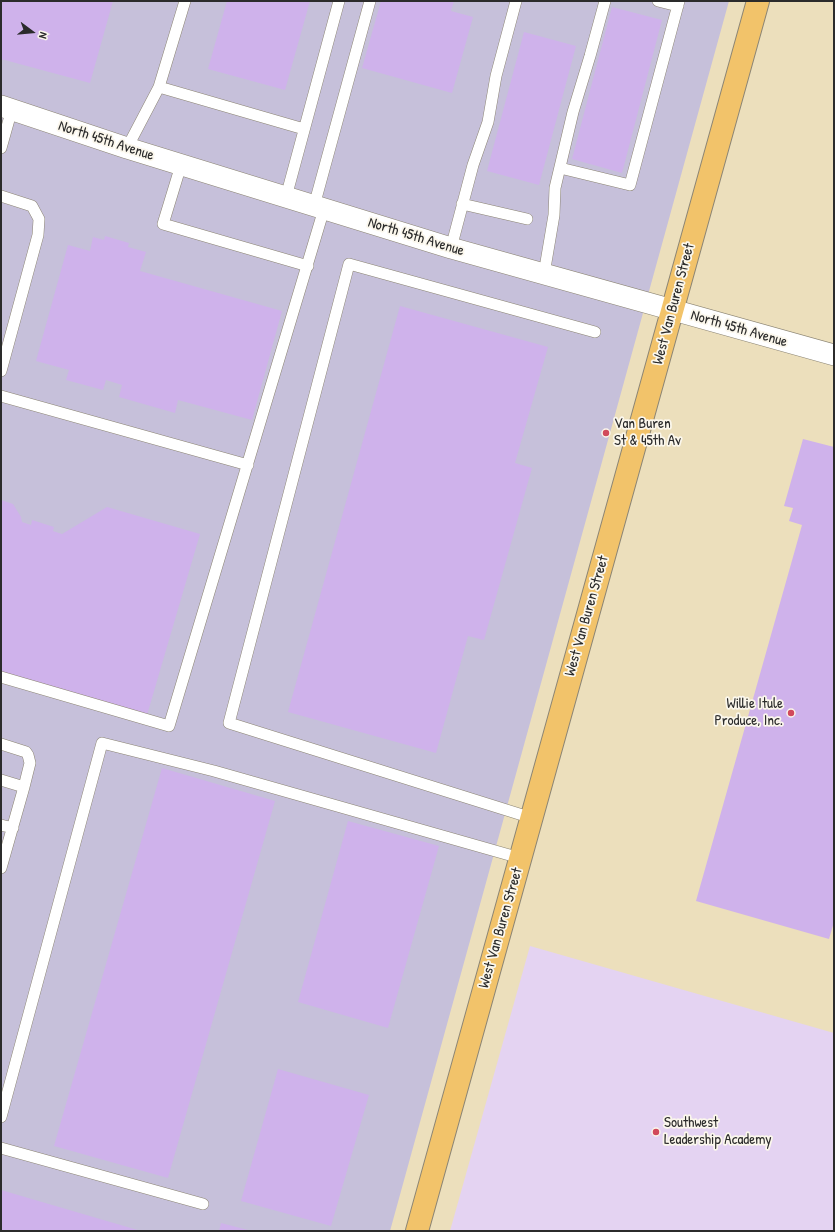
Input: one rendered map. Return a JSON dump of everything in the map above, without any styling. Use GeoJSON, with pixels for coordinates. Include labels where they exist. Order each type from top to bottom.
{"type":"FeatureCollection","features":[{"type":"Feature","properties":{"kind":"main road","name":"West Van Buren Street"},"geometry":{"type":"LineString","coordinates":[[416,1231],[758,1]]}},
{"type":"Feature","properties":{"kind":"street","name":"North 45th Avenue"},"geometry":{"type":"LineString","coordinates":[[6,108],[127,148],[451,248],[834,355]]}},
{"type":"Feature","properties":{"kind":"lane"},"geometry":{"type":"LineString","coordinates":[[127,148],[159,87],[185,1]]}},
{"type":"Feature","properties":{"kind":"lane"},"geometry":{"type":"LineString","coordinates":[[286,197],[339,1]]}},
{"type":"Feature","properties":{"kind":"lane"},"geometry":{"type":"LineString","coordinates":[[1,676],[169,726],[308,266],[319,207],[370,1]]}},
{"type":"Feature","properties":{"kind":"lane"},"geometry":{"type":"LineString","coordinates":[[451,248],[462,204],[488,122],[496,76],[516,1]]}},
{"type":"Feature","properties":{"kind":"lane"},"geometry":{"type":"LineString","coordinates":[[544,274],[554,215],[555,188],[573,112],[605,1]]}},
{"type":"Feature","properties":{"kind":"lane"},"geometry":{"type":"LineString","coordinates":[[560,168],[630,185],[678,4],[658,1]]}},
{"type":"Feature","properties":{"kind":"lane"},"geometry":{"type":"LineString","coordinates":[[159,87],[304,129]]}},
{"type":"Feature","properties":{"kind":"lane"},"geometry":{"type":"LineString","coordinates":[[1,148],[6,108]]}},
{"type":"Feature","properties":{"kind":"lane"},"geometry":{"type":"LineString","coordinates":[[182,165],[163,224],[308,266]]}},
{"type":"Feature","properties":{"kind":"lane"},"geometry":{"type":"LineString","coordinates":[[1,196],[32,206],[39,219],[38,234],[1,371]]}},
{"type":"Feature","properties":{"kind":"lane"},"geometry":{"type":"LineString","coordinates":[[462,204],[526,219]]}},
{"type":"Feature","properties":{"kind":"lane"},"geometry":{"type":"LineString","coordinates":[[532,818],[229,723],[349,264],[596,332]]}},
{"type":"Feature","properties":{"kind":"lane"},"geometry":{"type":"LineString","coordinates":[[1,396],[248,465]]}},
{"type":"Feature","properties":{"kind":"lane"},"geometry":{"type":"LineString","coordinates":[[1,1117],[102,742],[520,858]]}},
{"type":"Feature","properties":{"kind":"lane"},"geometry":{"type":"LineString","coordinates":[[1,744],[22,750],[28,755],[29,769],[1,868]]}},
{"type":"Feature","properties":{"kind":"lane"},"geometry":{"type":"LineString","coordinates":[[1,780],[24,787]]}},
{"type":"Feature","properties":{"kind":"lane"},"geometry":{"type":"LineString","coordinates":[[1,825],[13,828]]}},
{"type":"Feature","properties":{"kind":"lane"},"geometry":{"type":"LineString","coordinates":[[1,1148],[203,1204]]}},
{"type":"Feature","properties":{"kind":"shaded area"},"geometry":{"type":"Polygon","coordinates":[[[1,1],[729,1],[390,1231],[1,1231],[1,1]]]}},
{"type":"Feature","properties":{"kind":"shaded area","name":"Southwest Leadership Academy"},"geometry":{"type":"Polygon","coordinates":[[[530,946],[834,1033],[834,1231],[450,1231],[530,946]]]}},
{"type":"Feature","properties":{"kind":"building"},"geometry":{"type":"Polygon","coordinates":[[[1,1],[113,1],[90,83],[1,59],[1,1]]]}},
{"type":"Feature","properties":{"kind":"building"},"geometry":{"type":"Polygon","coordinates":[[[227,1],[310,1],[285,90],[208,69],[227,1]]]}},
{"type":"Feature","properties":{"kind":"building"},"geometry":{"type":"Polygon","coordinates":[[[381,1],[454,1],[451,11],[473,17],[452,93],[362,68],[381,1]]]}},
{"type":"Feature","properties":{"kind":"building"},"geometry":{"type":"Polygon","coordinates":[[[612,7],[662,20],[622,173],[572,159],[612,7]]]}},
{"type":"Feature","properties":{"kind":"building"},"geometry":{"type":"Polygon","coordinates":[[[524,32],[576,46],[539,185],[487,171],[524,32]]]}},
{"type":"Feature","properties":{"kind":"building"},"geometry":{"type":"Polygon","coordinates":[[[105,236],[129,243],[128,247],[146,252],[140,271],[282,311],[252,420],[178,400],[175,413],[119,397],[122,385],[106,380],[103,390],[66,380],[69,370],[36,361],[68,245],[90,251],[93,237],[104,240],[105,236]]]}},
{"type":"Feature","properties":{"kind":"building"},"geometry":{"type":"Polygon","coordinates":[[[400,306],[548,347],[515,463],[532,468],[484,640],[468,636],[436,753],[288,712],[400,306]]]}},
{"type":"Feature","properties":{"kind":"building","name":"Willie Itule Produce, Inc."},"geometry":{"type":"Polygon","coordinates":[[[803,439],[834,447],[834,922],[829,939],[696,901],[802,525],[789,521],[793,508],[784,506],[803,439]]]}},
{"type":"Feature","properties":{"kind":"building"},"geometry":{"type":"Polygon","coordinates":[[[1,500],[13,504],[21,517],[22,522],[31,525],[32,520],[54,527],[53,531],[62,534],[107,507],[200,534],[147,715],[1,672],[1,500]]]}},
{"type":"Feature","properties":{"kind":"building"},"geometry":{"type":"Polygon","coordinates":[[[162,768],[275,801],[168,1178],[54,1146],[162,768]]]}},
{"type":"Feature","properties":{"kind":"building"},"geometry":{"type":"Polygon","coordinates":[[[348,821],[439,846],[388,1028],[298,1002],[348,821]]]}},
{"type":"Feature","properties":{"kind":"building"},"geometry":{"type":"Polygon","coordinates":[[[278,1069],[369,1095],[331,1226],[241,1201],[278,1069]]]}},
{"type":"Feature","properties":{"kind":"building"},"geometry":{"type":"Polygon","coordinates":[[[1,1190],[141,1231],[1,1231],[1,1190]]]}},
{"type":"Feature","properties":{"kind":"building"},"geometry":{"type":"Polygon","coordinates":[[[221,1223],[248,1230],[248,1231],[219,1231],[221,1223]]]}},
{"type":"Feature","properties":{"kind":"place","name":"Van Buren St & 45th Av"},"geometry":{"type":"Point","coordinates":[606,433]}},
{"type":"Feature","properties":{"kind":"place","name":"Willie Itule Produce, Inc."},"geometry":{"type":"Point","coordinates":[791,713]}},
{"type":"Feature","properties":{"kind":"place","name":"Southwest Leadership Academy"},"geometry":{"type":"Point","coordinates":[656,1132]}}]}
